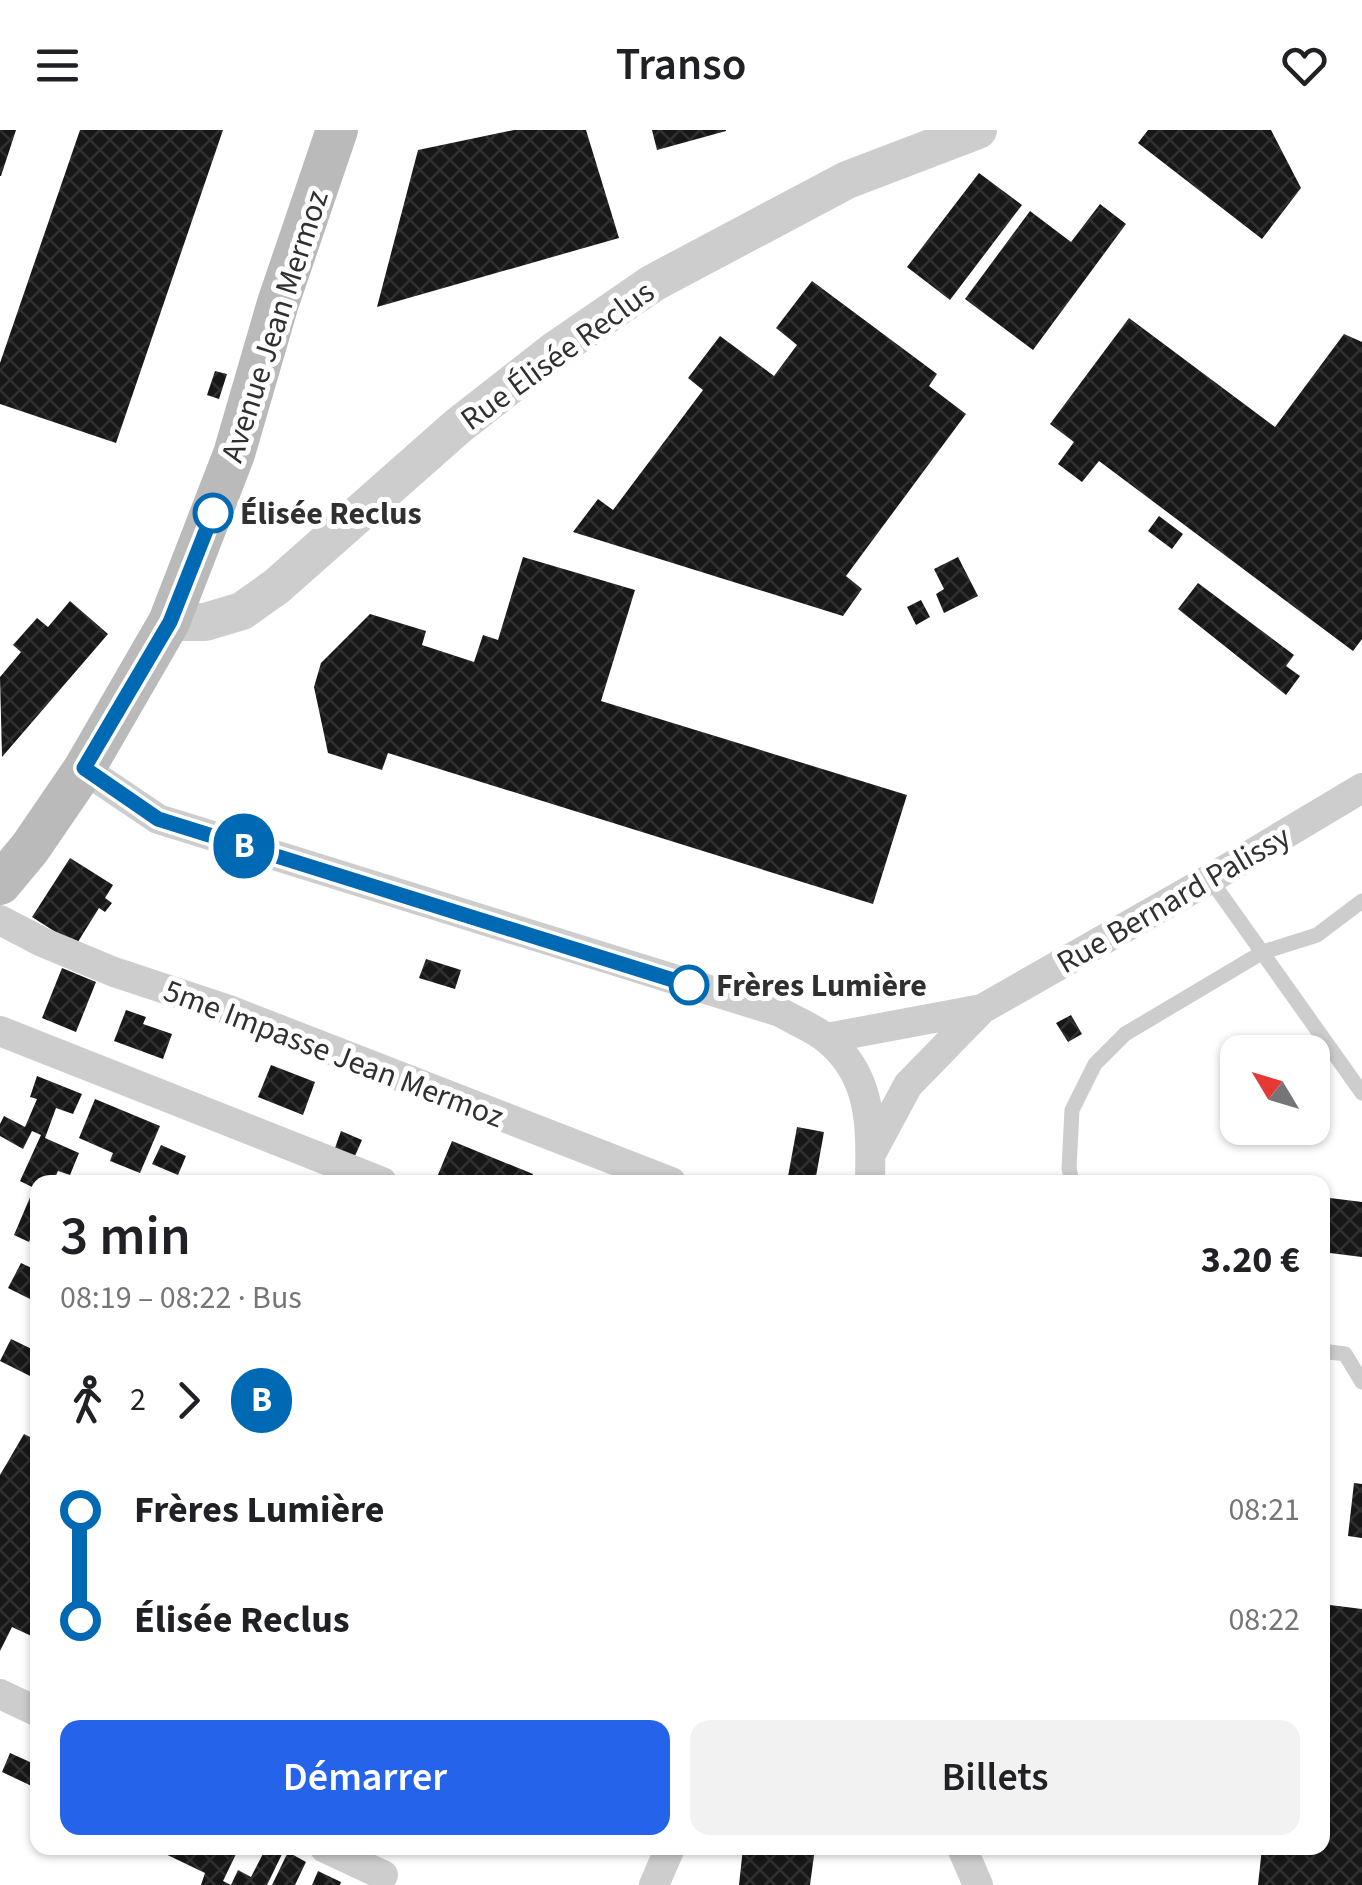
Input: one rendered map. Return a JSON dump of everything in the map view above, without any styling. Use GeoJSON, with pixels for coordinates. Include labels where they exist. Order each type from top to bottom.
{"type":"FeatureCollection","features":[{"type":"Feature","properties":{"kind":"main road","name":"Avenue Jean Mermoz"},"geometry":{"type":"LineString","coordinates":[[0,884],[30,848],[84,768],[170,622],[234,454],[278,303],[338,130]]}},
{"type":"Feature","properties":{"kind":"street","name":"Rue Élisée Reclus"},"geometry":{"type":"LineString","coordinates":[[170,622],[205,622],[242,611],[277,586],[458,426],[554,350],[653,283],[846,180],[978,130]]}},
{"type":"Feature","properties":{"kind":"street"},"geometry":{"type":"LineString","coordinates":[[84,768],[158,819],[780,1012],[827,1038],[857,1070],[870,1114],[870,1169]]}},
{"type":"Feature","properties":{"kind":"street","name":"Rue Bernard Palissy"},"geometry":{"type":"LineString","coordinates":[[870,1169],[908,1085],[982,1008],[1362,788]]}},
{"type":"Feature","properties":{"kind":"street","name":"5me Impasse Jean Mermoz"},"geometry":{"type":"LineString","coordinates":[[0,920],[114,972],[229,1010],[653,1175]]}},
{"type":"Feature","properties":{"kind":"street","name":"Rue Bernard Palissy"},"geometry":{"type":"LineString","coordinates":[[827,1038],[982,1008]]}},
{"type":"Feature","properties":{"kind":"street"},"geometry":{"type":"LineString","coordinates":[[0,1031],[364,1175]]}},
{"type":"Feature","properties":{"kind":"street"},"geometry":{"type":"LineString","coordinates":[[0,1694],[30,1708]]}},
{"type":"Feature","properties":{"kind":"street"},"geometry":{"type":"LineString","coordinates":[[340,1855],[382,1875]]}},
{"type":"Feature","properties":{"kind":"street"},"geometry":{"type":"LineString","coordinates":[[654,1885],[667,1855]]}},
{"type":"Feature","properties":{"kind":"street"},"geometry":{"type":"LineString","coordinates":[[965,1855],[978,1885]]}},
{"type":"Feature","properties":{"kind":"lane"},"geometry":{"type":"LineString","coordinates":[[1210,879],[1362,1093]]}},
{"type":"Feature","properties":{"kind":"lane"},"geometry":{"type":"LineString","coordinates":[[1070,1175],[1072,1110],[1094,1064],[1125,1034],[1263,952],[1317,935],[1362,901]]}},
{"type":"Feature","properties":{"kind":"lane"},"geometry":{"type":"LineString","coordinates":[[1330,1352],[1345,1354],[1362,1382]]}},
{"type":"Feature","properties":{"kind":"building"},"geometry":{"type":"Polygon","coordinates":[[[0,130],[16,130],[1,176],[0,176],[0,130]]]}},
{"type":"Feature","properties":{"kind":"building"},"geometry":{"type":"Polygon","coordinates":[[[80,130],[223,130],[116,443],[0,404],[0,363],[80,130]]]}},
{"type":"Feature","properties":{"kind":"building"},"geometry":{"type":"Polygon","coordinates":[[[514,130],[586,130],[619,238],[377,307],[418,150],[514,130]]]}},
{"type":"Feature","properties":{"kind":"building"},"geometry":{"type":"Polygon","coordinates":[[[652,130],[726,130],[726,131],[657,150],[652,130]]]}},
{"type":"Feature","properties":{"kind":"building"},"geometry":{"type":"Polygon","coordinates":[[[1148,130],[1271,130],[1301,188],[1262,239],[1138,143],[1148,130]]]}},
{"type":"Feature","properties":{"kind":"building"},"geometry":{"type":"Polygon","coordinates":[[[979,173],[1022,205],[950,300],[907,267],[979,173]]]}},
{"type":"Feature","properties":{"kind":"building"},"geometry":{"type":"Polygon","coordinates":[[[1100,204],[1126,224],[1033,350],[965,299],[1030,211],[1071,242],[1100,204]]]}},
{"type":"Feature","properties":{"kind":"building"},"geometry":{"type":"Polygon","coordinates":[[[812,281],[937,374],[929,386],[966,414],[846,576],[862,589],[843,616],[573,532],[598,499],[613,510],[703,390],[688,378],[720,336],[774,376],[797,345],[776,328],[812,281]]]}},
{"type":"Feature","properties":{"kind":"building"},"geometry":{"type":"Polygon","coordinates":[[[1129,318],[1275,427],[1344,334],[1362,342],[1362,639],[1353,651],[1099,461],[1082,482],[1058,464],[1074,442],[1050,424],[1129,318]]]}},
{"type":"Feature","properties":{"kind":"building"},"geometry":{"type":"Polygon","coordinates":[[[215,371],[227,374],[219,399],[207,395],[215,371]]]}},
{"type":"Feature","properties":{"kind":"building"},"geometry":{"type":"Polygon","coordinates":[[[1159,516],[1183,534],[1172,549],[1148,531],[1159,516]]]}},
{"type":"Feature","properties":{"kind":"building"},"geometry":{"type":"Polygon","coordinates":[[[523,557],[635,590],[601,701],[907,795],[873,904],[388,753],[382,770],[328,753],[314,687],[321,663],[370,614],[426,631],[422,645],[474,662],[483,635],[498,640],[523,557]]]}},
{"type":"Feature","properties":{"kind":"building"},"geometry":{"type":"Polygon","coordinates":[[[958,557],[978,596],[944,613],[936,594],[944,589],[934,569],[958,557]]]}},
{"type":"Feature","properties":{"kind":"building"},"geometry":{"type":"Polygon","coordinates":[[[1198,583],[1294,655],[1286,666],[1300,676],[1286,695],[1178,609],[1198,583]]]}},
{"type":"Feature","properties":{"kind":"building"},"geometry":{"type":"Polygon","coordinates":[[[921,600],[930,617],[916,625],[907,607],[921,600]]]}},
{"type":"Feature","properties":{"kind":"building"},"geometry":{"type":"Polygon","coordinates":[[[70,601],[108,634],[2,757],[0,677],[21,652],[13,645],[37,618],[48,627],[70,601]]]}},
{"type":"Feature","properties":{"kind":"building"},"geometry":{"type":"Polygon","coordinates":[[[70,858],[113,885],[105,898],[112,903],[105,912],[99,908],[76,945],[32,917],[70,858]]]}},
{"type":"Feature","properties":{"kind":"building"},"geometry":{"type":"Polygon","coordinates":[[[426,959],[461,970],[455,989],[419,978],[426,959]]]}},
{"type":"Feature","properties":{"kind":"building"},"geometry":{"type":"Polygon","coordinates":[[[62,968],[96,982],[76,1032],[42,1018],[62,968]]]}},
{"type":"Feature","properties":{"kind":"building"},"geometry":{"type":"Polygon","coordinates":[[[126,1010],[146,1017],[143,1024],[172,1034],[163,1059],[114,1041],[126,1010]]]}},
{"type":"Feature","properties":{"kind":"building"},"geometry":{"type":"Polygon","coordinates":[[[1071,1015],[1082,1034],[1068,1042],[1056,1023],[1071,1015]]]}},
{"type":"Feature","properties":{"kind":"building"},"geometry":{"type":"Polygon","coordinates":[[[271,1065],[315,1082],[303,1115],[258,1097],[271,1065]]]}},
{"type":"Feature","properties":{"kind":"building"},"geometry":{"type":"Polygon","coordinates":[[[37,1076],[82,1094],[73,1114],[56,1108],[45,1138],[79,1153],[70,1175],[58,1171],[56,1175],[30,1175],[30,1186],[20,1181],[41,1135],[32,1131],[23,1149],[0,1136],[0,1124],[4,1116],[25,1127],[37,1099],[30,1097],[37,1076]]]}},
{"type":"Feature","properties":{"kind":"building"},"geometry":{"type":"Polygon","coordinates":[[[95,1099],[160,1126],[140,1173],[110,1161],[113,1153],[79,1138],[95,1099]]]}},
{"type":"Feature","properties":{"kind":"building"},"geometry":{"type":"Polygon","coordinates":[[[797,1127],[824,1132],[816,1175],[788,1175],[797,1127]]]}},
{"type":"Feature","properties":{"kind":"building"},"geometry":{"type":"Polygon","coordinates":[[[341,1131],[362,1140],[355,1156],[335,1148],[341,1131]]]}},
{"type":"Feature","properties":{"kind":"building"},"geometry":{"type":"Polygon","coordinates":[[[452,1141],[533,1174],[533,1175],[438,1175],[452,1141]]]}},
{"type":"Feature","properties":{"kind":"building"},"geometry":{"type":"Polygon","coordinates":[[[161,1145],[186,1156],[178,1175],[152,1164],[161,1145]]]}},
{"type":"Feature","properties":{"kind":"building"},"geometry":{"type":"Polygon","coordinates":[[[30,1197],[30,1240],[14,1235],[30,1197]]]}},
{"type":"Feature","properties":{"kind":"building"},"geometry":{"type":"Polygon","coordinates":[[[1330,1198],[1362,1202],[1362,1257],[1330,1253],[1330,1198]]]}},
{"type":"Feature","properties":{"kind":"building"},"geometry":{"type":"Polygon","coordinates":[[[21,1263],[30,1267],[30,1299],[8,1288],[21,1263]]]}},
{"type":"Feature","properties":{"kind":"building"},"geometry":{"type":"Polygon","coordinates":[[[11,1339],[30,1348],[30,1376],[0,1361],[11,1339]]]}},
{"type":"Feature","properties":{"kind":"building"},"geometry":{"type":"Polygon","coordinates":[[[24,1434],[30,1437],[30,1635],[12,1627],[0,1651],[0,1475],[24,1434]]]}},
{"type":"Feature","properties":{"kind":"building"},"geometry":{"type":"Polygon","coordinates":[[[1354,1483],[1362,1484],[1362,1538],[1348,1536],[1354,1483]]]}},
{"type":"Feature","properties":{"kind":"building"},"geometry":{"type":"Polygon","coordinates":[[[1330,1605],[1362,1609],[1362,1885],[1258,1885],[1261,1855],[1330,1855],[1330,1605]]]}},
{"type":"Feature","properties":{"kind":"building"},"geometry":{"type":"Polygon","coordinates":[[[10,1753],[30,1762],[30,1785],[2,1772],[10,1753]]]}},
{"type":"Feature","properties":{"kind":"building"},"geometry":{"type":"Polygon","coordinates":[[[168,1855],[236,1855],[223,1881],[231,1885],[201,1885],[205,1873],[168,1855]]]}},
{"type":"Feature","properties":{"kind":"building"},"geometry":{"type":"Polygon","coordinates":[[[262,1855],[282,1855],[267,1885],[231,1885],[238,1870],[251,1877],[262,1855]]]}},
{"type":"Feature","properties":{"kind":"building"},"geometry":{"type":"Polygon","coordinates":[[[287,1855],[306,1862],[295,1885],[272,1885],[287,1855]]]}},
{"type":"Feature","properties":{"kind":"building"},"geometry":{"type":"Polygon","coordinates":[[[742,1855],[814,1855],[810,1885],[739,1885],[742,1855]]]}},
{"type":"Feature","properties":{"kind":"building"},"geometry":{"type":"Polygon","coordinates":[[[318,1871],[341,1882],[340,1885],[312,1885],[318,1871]]]}},
{"type":"Feature","properties":{"kind":"bus line","name":"B"},"geometry":{"type":"LineString","coordinates":[[213,513],[170,622],[84,768],[158,819],[689,985]]}},
{"type":"Feature","properties":{"kind":"place","name":"Élisée Reclus"},"geometry":{"type":"Point","coordinates":[213,513]}},
{"type":"Feature","properties":{"kind":"place","name":"Frères Lumière"},"geometry":{"type":"Point","coordinates":[689,985]}}]}
